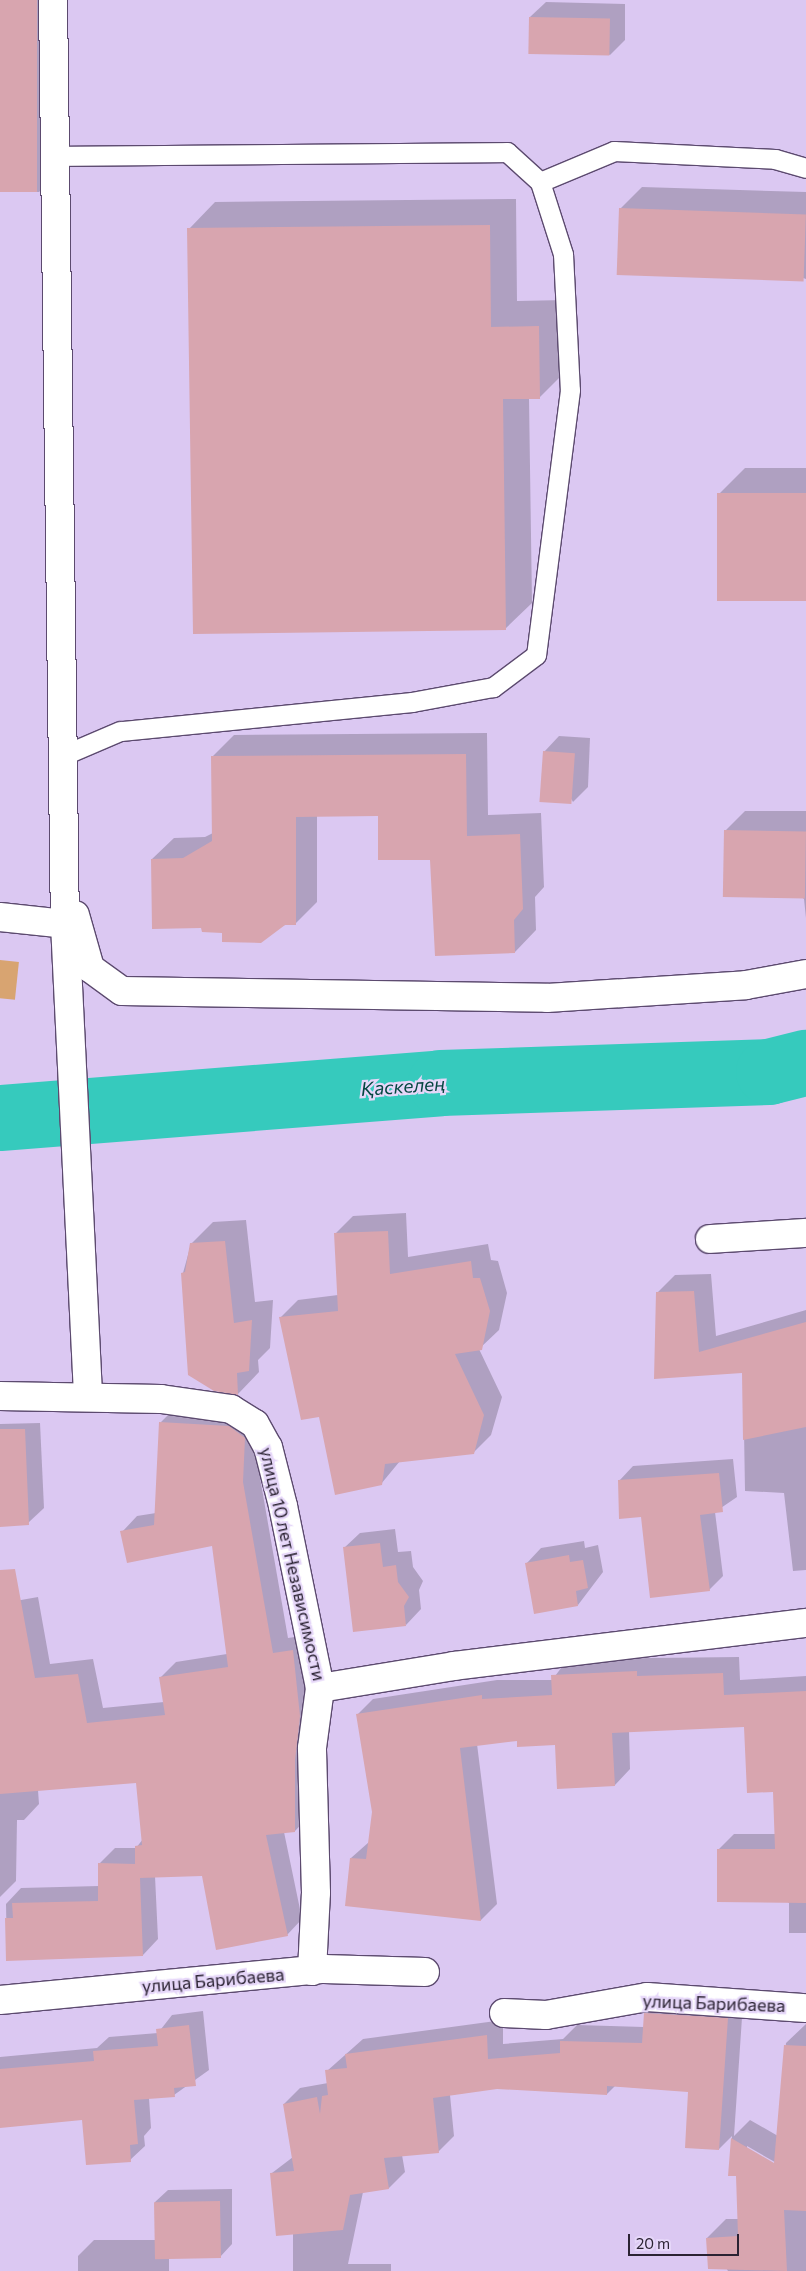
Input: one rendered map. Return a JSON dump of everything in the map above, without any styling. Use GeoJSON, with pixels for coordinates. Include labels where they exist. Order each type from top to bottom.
{"type":"FeatureCollection","features":[{"type":"Feature","properties":{"kind":"street"},"geometry":{"type":"LineString","coordinates":[[53,0],[64,755],[68,892],[65,924],[88,1396]]}},
{"type":"Feature","properties":{"kind":"street"},"geometry":{"type":"LineString","coordinates":[[68,892],[90,968],[122,992],[547,998],[746,985],[806,974]]}},
{"type":"Feature","properties":{"kind":"street"},"geometry":{"type":"LineString","coordinates":[[0,917],[65,924]]}},
{"type":"Feature","properties":{"kind":"street"},"geometry":{"type":"LineString","coordinates":[[710,1239],[806,1233]]}},
{"type":"Feature","properties":{"kind":"street","name":"улица 10 лет Независимости"},"geometry":{"type":"LineString","coordinates":[[0,1396],[88,1396],[231,1409],[254,1424],[268,1447],[283,1506],[320,1688],[454,1666],[806,1623]]}},
{"type":"Feature","properties":{"kind":"street"},"geometry":{"type":"LineString","coordinates":[[312,1970],[316,1894],[312,1748],[320,1688]]}},
{"type":"Feature","properties":{"kind":"street","name":"улица Барибаева"},"geometry":{"type":"LineString","coordinates":[[0,2000],[312,1970],[425,1972]]}},
{"type":"Feature","properties":{"kind":"street","name":"улица Барибаева"},"geometry":{"type":"LineString","coordinates":[[504,2013],[546,2015],[647,1997],[806,2008]]}},
{"type":"Feature","properties":{"kind":"lane"},"geometry":{"type":"LineString","coordinates":[[540,182],[614,151],[775,159],[806,168]]}},
{"type":"Feature","properties":{"kind":"lane"},"geometry":{"type":"LineString","coordinates":[[56,156],[507,152],[540,182],[563,254],[570,390],[536,655],[493,686],[412,702],[120,731],[64,755]]}},
{"type":"Feature","properties":{"kind":"shaded area"},"geometry":{"type":"Polygon","coordinates":[[[0,960],[19,962],[15,1000],[0,998],[0,960]]]}},
{"type":"Feature","properties":{"kind":"building"},"geometry":{"type":"Polygon","coordinates":[[[0,0],[37,0],[37,192],[0,192],[0,0]]]}},
{"type":"Feature","properties":{"kind":"building"},"geometry":{"type":"Polygon","coordinates":[[[529,17],[610,18],[609,55],[528,54],[529,17]]]}},
{"type":"Feature","properties":{"kind":"building"},"geometry":{"type":"Polygon","coordinates":[[[619,208],[806,215],[804,281],[617,275],[619,208]]]}},
{"type":"Feature","properties":{"kind":"building"},"geometry":{"type":"Polygon","coordinates":[[[490,225],[491,327],[539,326],[540,399],[503,399],[506,630],[193,634],[187,228],[490,225]]]}},
{"type":"Feature","properties":{"kind":"building"},"geometry":{"type":"Polygon","coordinates":[[[717,493],[806,493],[806,601],[717,601],[717,493]]]}},
{"type":"Feature","properties":{"kind":"building"},"geometry":{"type":"Polygon","coordinates":[[[543,751],[575,753],[571,804],[539,802],[543,751]]]}},
{"type":"Feature","properties":{"kind":"building"},"geometry":{"type":"Polygon","coordinates":[[[466,754],[467,836],[520,834],[523,909],[514,920],[515,953],[435,956],[430,860],[378,860],[378,816],[296,817],[296,925],[285,925],[261,943],[222,942],[222,933],[202,932],[201,928],[152,929],[151,859],[183,858],[212,841],[211,756],[466,754]]]}},
{"type":"Feature","properties":{"kind":"building"},"geometry":{"type":"Polygon","coordinates":[[[724,830],[806,831],[805,898],[723,897],[724,830]]]}},
{"type":"Feature","properties":{"kind":"building"},"geometry":{"type":"Polygon","coordinates":[[[388,1231],[390,1274],[471,1261],[473,1278],[480,1278],[490,1311],[482,1350],[455,1354],[484,1415],[474,1454],[385,1464],[382,1485],[335,1495],[319,1417],[301,1420],[279,1317],[338,1311],[334,1233],[388,1231]]]}},
{"type":"Feature","properties":{"kind":"building"},"geometry":{"type":"Polygon","coordinates":[[[225,1241],[234,1323],[252,1320],[249,1371],[237,1373],[238,1395],[214,1391],[188,1375],[181,1273],[185,1272],[190,1243],[225,1241]]]}},
{"type":"Feature","properties":{"kind":"building"},"geometry":{"type":"Polygon","coordinates":[[[694,1291],[699,1352],[806,1322],[806,1427],[743,1440],[742,1373],[654,1379],[656,1292],[694,1291]]]}},
{"type":"Feature","properties":{"kind":"building"},"geometry":{"type":"Polygon","coordinates":[[[159,1422],[229,1426],[245,1438],[243,1482],[273,1653],[293,1650],[300,1716],[295,1760],[295,1832],[266,1835],[288,1936],[216,1950],[202,1876],[140,1878],[143,1956],[6,1961],[5,1918],[13,1918],[12,1903],[98,1901],[98,1863],[135,1864],[135,1846],[142,1845],[136,1783],[0,1794],[0,1570],[15,1569],[35,1678],[78,1674],[87,1723],[165,1715],[159,1677],[228,1667],[212,1546],[127,1563],[120,1531],[154,1525],[159,1422]]]}},
{"type":"Feature","properties":{"kind":"building"},"geometry":{"type":"Polygon","coordinates":[[[0,1429],[25,1429],[29,1525],[0,1527],[0,1429]]]}},
{"type":"Feature","properties":{"kind":"building"},"geometry":{"type":"Polygon","coordinates":[[[719,1473],[723,1512],[700,1515],[710,1591],[650,1598],[641,1517],[619,1519],[618,1480],[719,1473]]]}},
{"type":"Feature","properties":{"kind":"building"},"geometry":{"type":"Polygon","coordinates":[[[380,1543],[383,1567],[396,1565],[398,1582],[409,1597],[404,1606],[406,1626],[353,1632],[343,1547],[380,1543]]]}},
{"type":"Feature","properties":{"kind":"building"},"geometry":{"type":"Polygon","coordinates":[[[569,1555],[570,1562],[583,1560],[588,1588],[576,1591],[578,1606],[534,1614],[525,1563],[569,1555]]]}},
{"type":"Feature","properties":{"kind":"building"},"geometry":{"type":"Polygon","coordinates":[[[637,1671],[637,1676],[723,1673],[724,1695],[806,1691],[806,1903],[717,1902],[717,1849],[775,1849],[773,1792],[747,1793],[744,1727],[612,1733],[615,1786],[557,1789],[555,1745],[517,1747],[517,1741],[460,1748],[481,1921],[345,1906],[350,1858],[366,1859],[372,1812],[356,1714],[482,1695],[482,1699],[552,1695],[551,1675],[637,1671]]]}},
{"type":"Feature","properties":{"kind":"building"},"geometry":{"type":"Polygon","coordinates":[[[644,2013],[728,2018],[719,2150],[685,2148],[688,2092],[607,2086],[607,2095],[497,2089],[433,2098],[439,2153],[384,2158],[389,2189],[350,2195],[343,2230],[276,2236],[270,2173],[294,2171],[283,2104],[317,2097],[320,2114],[322,2096],[328,2095],[325,2070],[347,2068],[345,2054],[487,2035],[488,2059],[560,2053],[560,2041],[642,2043],[644,2013]]]}},
{"type":"Feature","properties":{"kind":"building"},"geometry":{"type":"Polygon","coordinates":[[[189,2025],[196,2086],[174,2088],[175,2097],[134,2100],[138,2144],[130,2145],[131,2162],[86,2165],[82,2120],[0,2128],[0,2069],[94,2061],[93,2051],[158,2046],[156,2029],[189,2025]]]}},
{"type":"Feature","properties":{"kind":"building"},"geometry":{"type":"Polygon","coordinates":[[[784,2045],[806,2046],[806,2211],[784,2210],[787,2271],[708,2269],[706,2238],[738,2236],[736,2176],[728,2176],[731,2138],[774,2163],[784,2045]]]}},
{"type":"Feature","properties":{"kind":"building"},"geometry":{"type":"Polygon","coordinates":[[[220,2201],[221,2258],[155,2259],[154,2202],[220,2201]]]}},
{"type":"Feature","properties":{"kind":"waterway","name":"Қаскелең"},"geometry":{"type":"LineString","coordinates":[[0,1118],[441,1083],[769,1072],[806,1063]]}}]}
